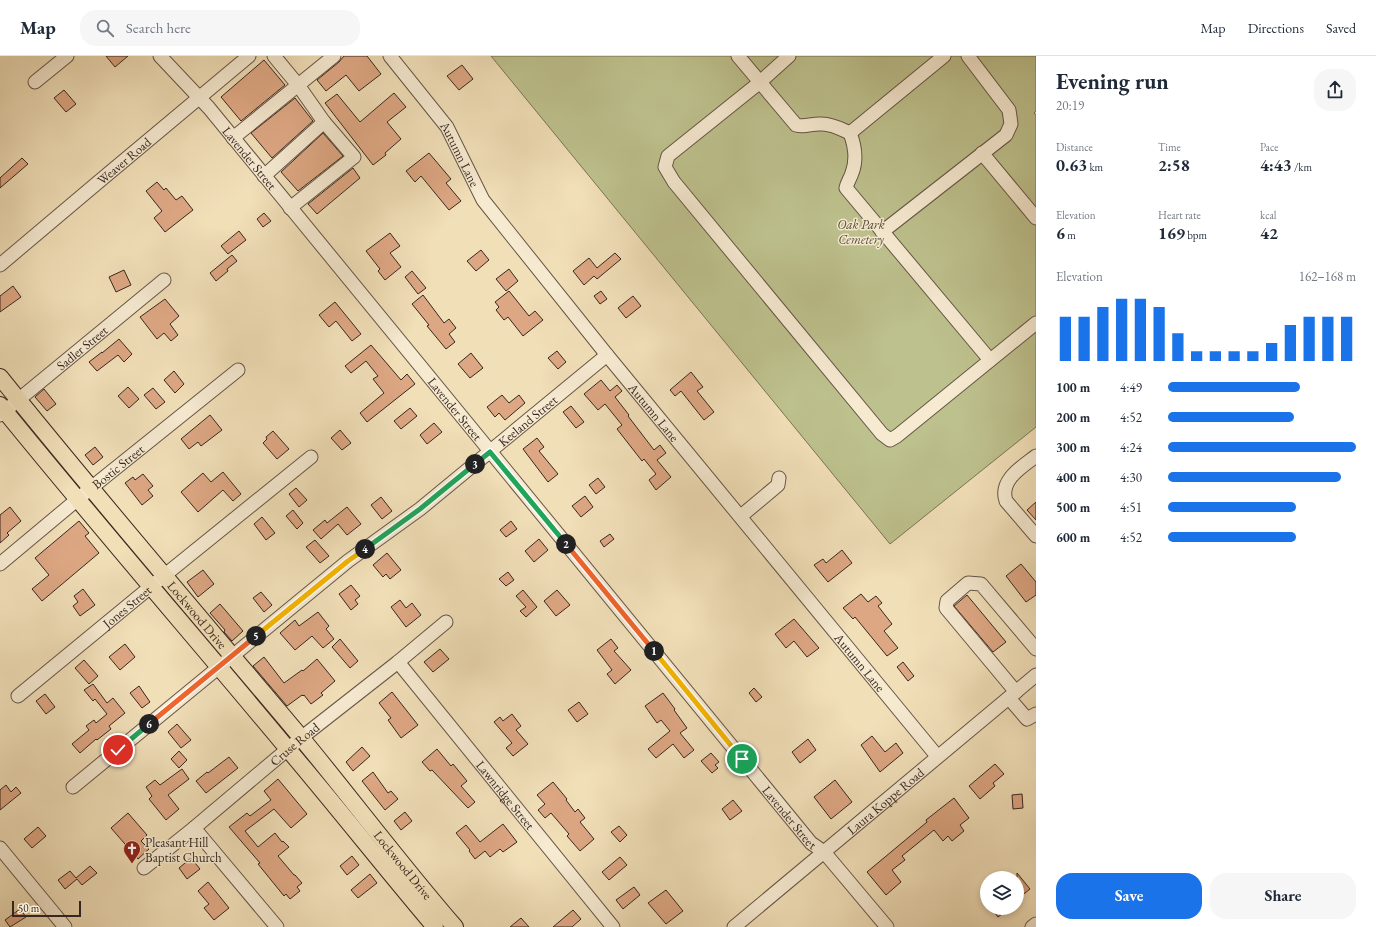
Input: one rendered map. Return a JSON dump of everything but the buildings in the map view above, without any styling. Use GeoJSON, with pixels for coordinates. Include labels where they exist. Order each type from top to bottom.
{"type":"FeatureCollection","features":[{"type":"Feature","properties":{"kind":"main road","name":"Lockwood Drive"},"geometry":{"type":"LineString","coordinates":[[0,377],[301,738],[455,927]]}},
{"type":"Feature","properties":{"kind":"main road","name":"Lockwood Drive"},"geometry":{"type":"LineString","coordinates":[[2,410],[288,749],[435,927]]}},
{"type":"Feature","properties":{"kind":"street"},"geometry":{"type":"LineString","coordinates":[[35,82],[67,56]]}},
{"type":"Feature","properties":{"kind":"street","name":"Lavender Street"},"geometry":{"type":"LineString","coordinates":[[160,56],[200,98],[811,843],[824,852],[887,927]]}},
{"type":"Feature","properties":{"kind":"street","name":"Weaver Road"},"geometry":{"type":"LineString","coordinates":[[0,265],[249,56]]}},
{"type":"Feature","properties":{"kind":"street"},"geometry":{"type":"LineString","coordinates":[[274,56],[298,85],[324,122],[354,157],[290,208]]}},
{"type":"Feature","properties":{"kind":"street"},"geometry":{"type":"LineString","coordinates":[[233,138],[334,56]]}},
{"type":"Feature","properties":{"kind":"street","name":"Autumn Lane"},"geometry":{"type":"LineString","coordinates":[[390,56],[447,127],[483,200],[607,355],[937,756]]}},
{"type":"Feature","properties":{"kind":"street"},"geometry":{"type":"LineString","coordinates":[[738,56],[759,83],[796,125],[802,127],[811,124],[823,124],[835,126],[850,133],[854,146],[855,161],[852,174],[846,188],[990,360]]}},
{"type":"Feature","properties":{"kind":"street"},"geometry":{"type":"LineString","coordinates":[[789,56],[759,83],[668,156],[664,167],[674,182],[882,434],[890,440],[897,436],[1036,323]]}},
{"type":"Feature","properties":{"kind":"street"},"geometry":{"type":"LineString","coordinates":[[850,133],[944,56]]}},
{"type":"Feature","properties":{"kind":"street"},"geometry":{"type":"LineString","coordinates":[[882,232],[1006,135],[1011,124],[1009,110],[968,56]]}},
{"type":"Feature","properties":{"kind":"street"},"geometry":{"type":"LineString","coordinates":[[264,176],[324,122]]}},
{"type":"Feature","properties":{"kind":"street"},"geometry":{"type":"LineString","coordinates":[[982,153],[1036,218]]}},
{"type":"Feature","properties":{"kind":"street","name":"Sadler Street"},"geometry":{"type":"LineString","coordinates":[[2,410],[18,400],[164,280]]}},
{"type":"Feature","properties":{"kind":"street","name":"Keeland Street"},"geometry":{"type":"LineString","coordinates":[[73,787],[348,561],[420,509],[607,355]]}},
{"type":"Feature","properties":{"kind":"street","name":"Bostic Street"},"geometry":{"type":"LineString","coordinates":[[0,564],[77,499],[238,370]]}},
{"type":"Feature","properties":{"kind":"street"},"geometry":{"type":"LineString","coordinates":[[1036,456],[1009,478],[1005,487],[1004,495],[1006,501],[1036,536]]}},
{"type":"Feature","properties":{"kind":"street","name":"Jones Street"},"geometry":{"type":"LineString","coordinates":[[18,696],[311,457]]}},
{"type":"Feature","properties":{"kind":"street"},"geometry":{"type":"LineString","coordinates":[[741,516],[778,485],[779,478]]}},
{"type":"Feature","properties":{"kind":"street"},"geometry":{"type":"LineString","coordinates":[[1036,649],[981,584],[968,583],[947,601],[946,608],[1012,695],[1027,719],[1036,714]]}},
{"type":"Feature","properties":{"kind":"street","name":"Cruse Road"},"geometry":{"type":"LineString","coordinates":[[144,868],[301,738],[398,662],[446,622]]}},
{"type":"Feature","properties":{"kind":"street","name":"Lawnridge Street"},"geometry":{"type":"LineString","coordinates":[[398,662],[613,927]]}},
{"type":"Feature","properties":{"kind":"street","name":"Laura Koppe Road"},"geometry":{"type":"LineString","coordinates":[[734,927],[937,756],[1036,675]]}},
{"type":"Feature","properties":{"kind":"street"},"geometry":{"type":"LineString","coordinates":[[194,828],[277,927]]}},
{"type":"Feature","properties":{"kind":"street"},"geometry":{"type":"LineString","coordinates":[[0,848],[65,927]]}},
{"type":"Feature","properties":{"kind":"street"},"geometry":{"type":"LineString","coordinates":[[1032,927],[1036,924]]}},
{"type":"Feature","properties":{"kind":"green space","name":"Oak Park Cemetery"},"geometry":{"type":"Polygon","coordinates":[[[491,56],[1036,56],[1036,111],[1034,113],[1036,115],[1036,427],[890,544],[491,56]]]}},
{"type":"Feature","properties":{"kind":"place","name":"Pleasant Hill Baptist Church"},"geometry":{"type":"Point","coordinates":[132,864]}},
{"type":"Feature","properties":{"kind":"route"},"geometry":{"type":"LineString","coordinates":[[118,750],[348,561],[420,509],[490,452],[742,759]]}}]}
